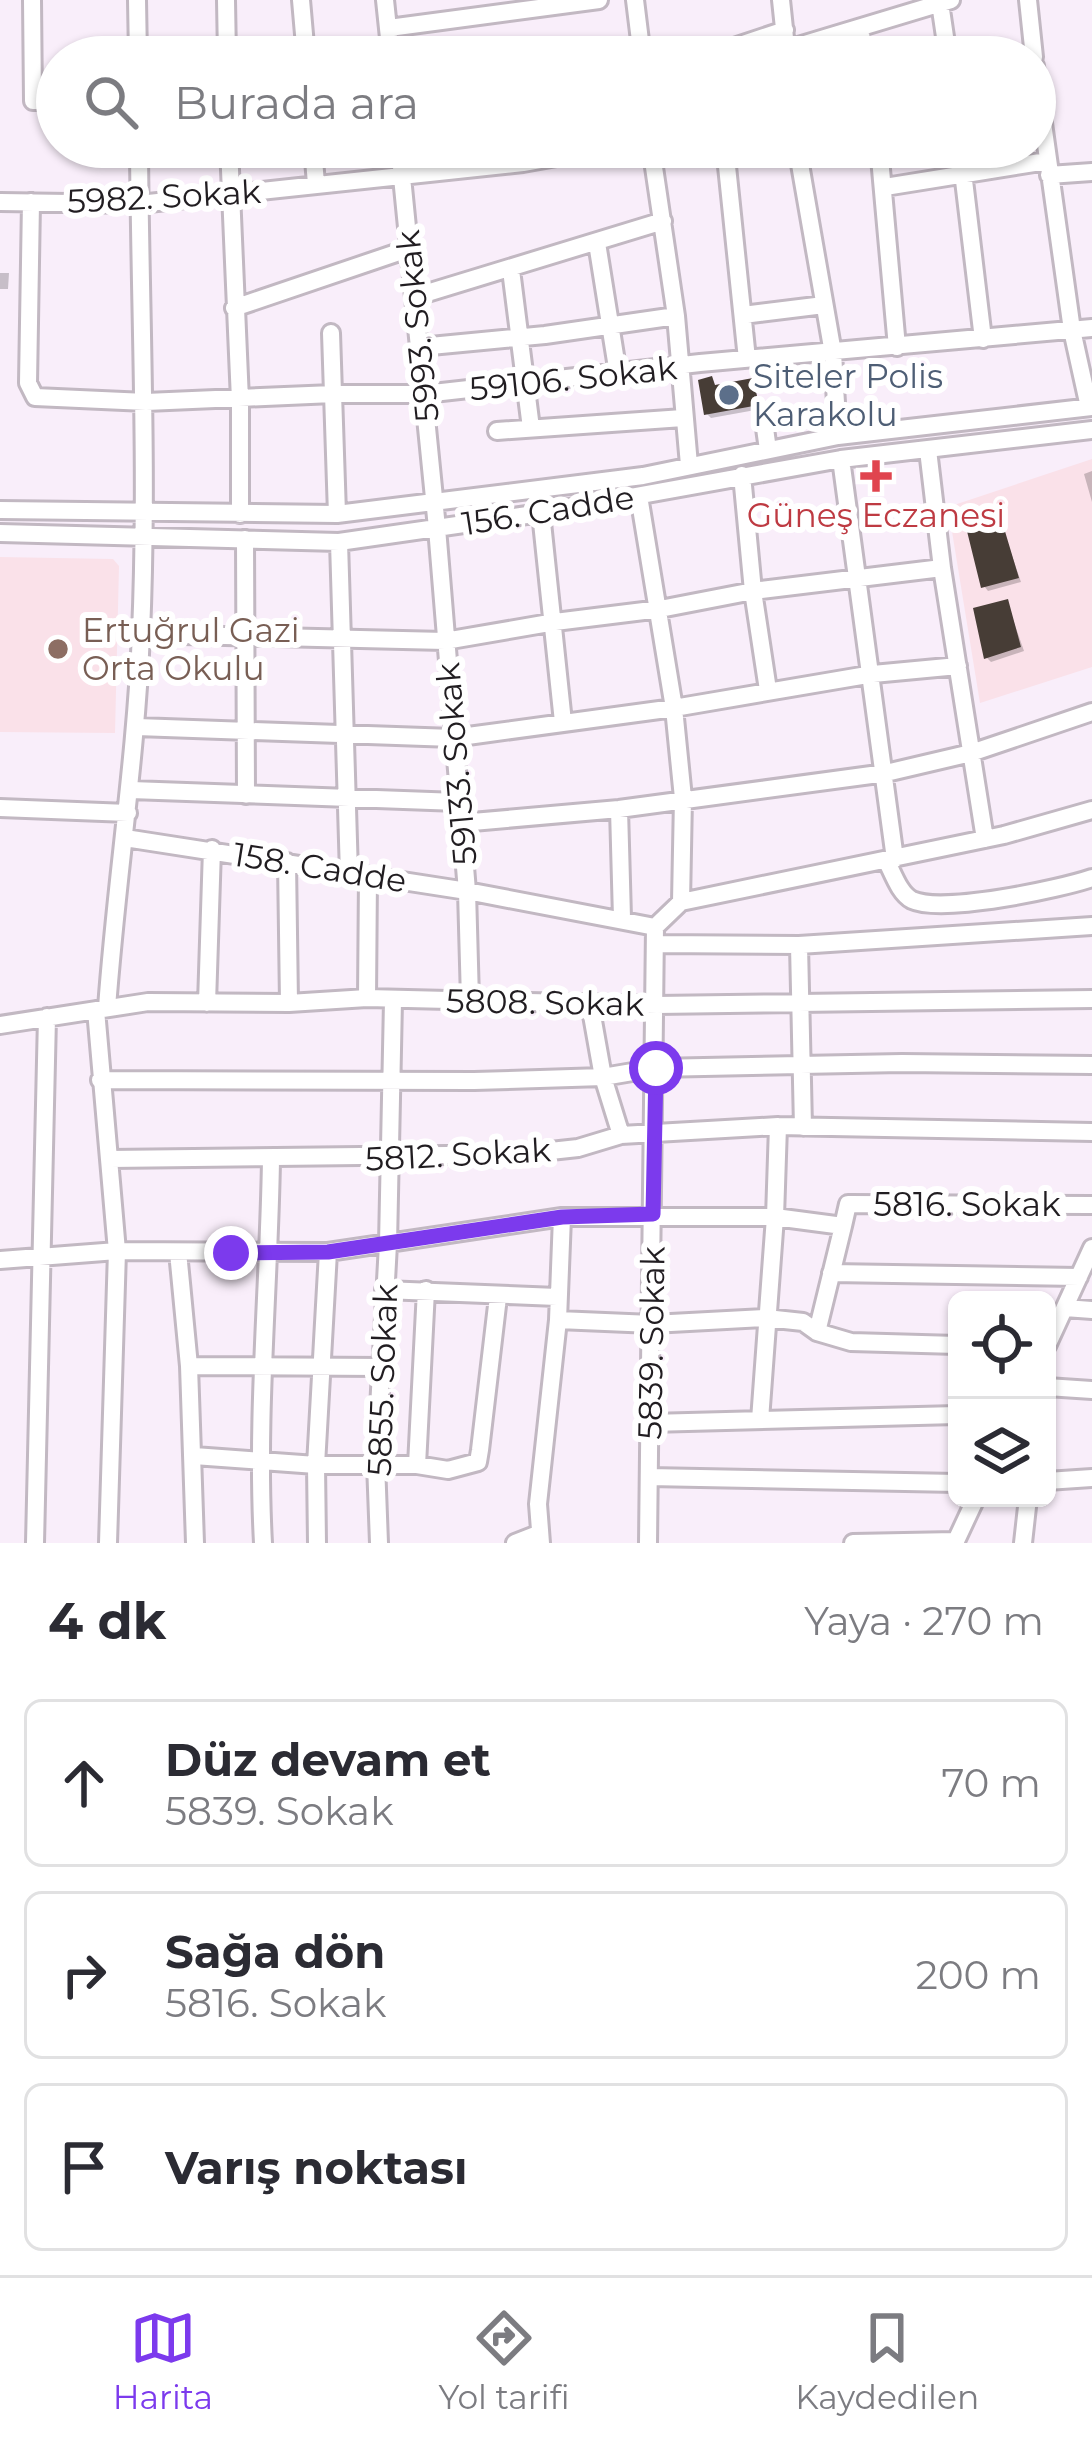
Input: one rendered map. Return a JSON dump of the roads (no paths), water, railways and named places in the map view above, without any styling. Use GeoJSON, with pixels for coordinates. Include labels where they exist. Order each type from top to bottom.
{"type":"FeatureCollection","features":[{"type":"Feature","properties":{"kind":"street"},"geometry":{"type":"LineString","coordinates":[[32,0],[36,101]]}},
{"type":"Feature","properties":{"kind":"street"},"geometry":{"type":"LineString","coordinates":[[137,0],[138,36]]}},
{"type":"Feature","properties":{"kind":"street"},"geometry":{"type":"LineString","coordinates":[[226,0],[227,36]]}},
{"type":"Feature","properties":{"kind":"street"},"geometry":{"type":"LineString","coordinates":[[301,0],[304,36]]}},
{"type":"Feature","properties":{"kind":"street"},"geometry":{"type":"LineString","coordinates":[[385,0],[389,36]]}},
{"type":"Feature","properties":{"kind":"street"},"geometry":{"type":"LineString","coordinates":[[388,28],[465,8],[599,0]]}},
{"type":"Feature","properties":{"kind":"street"},"geometry":{"type":"LineString","coordinates":[[635,0],[639,36]]}},
{"type":"Feature","properties":{"kind":"street"},"geometry":{"type":"LineString","coordinates":[[781,0],[785,36]]}},
{"type":"Feature","properties":{"kind":"street"},"geometry":{"type":"LineString","coordinates":[[1028,0],[1032,36]]}},
{"type":"Feature","properties":{"kind":"street"},"geometry":{"type":"LineString","coordinates":[[837,36],[948,1],[948,36]]}},
{"type":"Feature","properties":{"kind":"street"},"geometry":{"type":"LineString","coordinates":[[860,28],[861,36]]}},
{"type":"Feature","properties":{"kind":"street"},"geometry":{"type":"LineString","coordinates":[[767,36],[785,30]]}},
{"type":"Feature","properties":{"kind":"street"},"geometry":{"type":"LineString","coordinates":[[108,1543],[117,1251],[100,1080],[101,1009],[131,790],[142,634],[146,402],[139,168]]}},
{"type":"Feature","properties":{"kind":"street"},"geometry":{"type":"LineString","coordinates":[[229,168],[240,514]]}},
{"type":"Feature","properties":{"kind":"street"},"geometry":{"type":"LineString","coordinates":[[315,168],[316,184]]}},
{"type":"Feature","properties":{"kind":"street","name":"5993. Sokak"},"geometry":{"type":"LineString","coordinates":[[402,168],[437,528]]}},
{"type":"Feature","properties":{"kind":"street","name":"5982. Sokak"},"geometry":{"type":"LineString","coordinates":[[0,202],[139,204],[489,168]]}},
{"type":"Feature","properties":{"kind":"street"},"geometry":{"type":"LineString","coordinates":[[654,168],[676,316],[688,465]]}},
{"type":"Feature","properties":{"kind":"street"},"geometry":{"type":"LineString","coordinates":[[727,168],[747,359]]}},
{"type":"Feature","properties":{"kind":"street"},"geometry":{"type":"LineString","coordinates":[[801,168],[833,353],[838,436]]}},
{"type":"Feature","properties":{"kind":"street"},"geometry":{"type":"LineString","coordinates":[[882,168],[897,347]]}},
{"type":"Feature","properties":{"kind":"street"},"geometry":{"type":"LineString","coordinates":[[964,168],[983,339]]}},
{"type":"Feature","properties":{"kind":"street"},"geometry":{"type":"LineString","coordinates":[[1048,168],[1072,330],[1091,407]]}},
{"type":"Feature","properties":{"kind":"street"},"geometry":{"type":"LineString","coordinates":[[885,187],[964,171],[1048,168],[1092,172]]}},
{"type":"Feature","properties":{"kind":"street","name":"59106. Sokak"},"geometry":{"type":"LineString","coordinates":[[31,202],[28,383],[35,398],[146,402],[424,394],[1092,328]]}},
{"type":"Feature","properties":{"kind":"street"},"geometry":{"type":"LineString","coordinates":[[415,297],[663,221]]}},
{"type":"Feature","properties":{"kind":"street"},"geometry":{"type":"LineString","coordinates":[[597,242],[619,374]]}},
{"type":"Feature","properties":{"kind":"street"},"geometry":{"type":"LineString","coordinates":[[234,308],[408,249]]}},
{"type":"Feature","properties":{"kind":"street"},"geometry":{"type":"LineString","coordinates":[[511,270],[531,428]]}},
{"type":"Feature","properties":{"kind":"street"},"geometry":{"type":"LineString","coordinates":[[743,315],[824,305]]}},
{"type":"Feature","properties":{"kind":"street"},"geometry":{"type":"LineString","coordinates":[[420,347],[676,316]]}},
{"type":"Feature","properties":{"kind":"street"},"geometry":{"type":"LineString","coordinates":[[331,333],[337,514]]}},
{"type":"Feature","properties":{"kind":"street","name":"156. Cadde"},"geometry":{"type":"LineString","coordinates":[[0,510],[337,514],[435,505],[644,476],[838,436],[1091,407]]}},
{"type":"Feature","properties":{"kind":"street"},"geometry":{"type":"LineString","coordinates":[[497,431],[683,418]]}},
{"type":"Feature","properties":{"kind":"street"},"geometry":{"type":"LineString","coordinates":[[764,421],[768,450]]}},
{"type":"Feature","properties":{"kind":"street","name":"156. Cadde"},"geometry":{"type":"LineString","coordinates":[[0,533],[340,542],[541,513],[841,459],[1092,430]]}},
{"type":"Feature","properties":{"kind":"street"},"geometry":{"type":"LineString","coordinates":[[928,450],[985,839]]}},
{"type":"Feature","properties":{"kind":"street"},"geometry":{"type":"LineString","coordinates":[[841,459],[886,772],[891,859],[903,892],[915,902],[937,904],[1053,892],[1092,878]]}},
{"type":"Feature","properties":{"kind":"street"},"geometry":{"type":"LineString","coordinates":[[742,475],[768,690]]}},
{"type":"Feature","properties":{"kind":"street"},"geometry":{"type":"LineString","coordinates":[[640,496],[660,609],[683,798],[681,902],[655,936]]}},
{"type":"Feature","properties":{"kind":"street"},"geometry":{"type":"LineString","coordinates":[[541,513],[563,722]]}},
{"type":"Feature","properties":{"kind":"street","name":"59133. Sokak"},"geometry":{"type":"LineString","coordinates":[[437,528],[467,891],[470,1000]]}},
{"type":"Feature","properties":{"kind":"street"},"geometry":{"type":"LineString","coordinates":[[244,539],[246,795]]}},
{"type":"Feature","properties":{"kind":"street"},"geometry":{"type":"LineString","coordinates":[[340,542],[339,640],[349,874]]}},
{"type":"Feature","properties":{"kind":"street"},"geometry":{"type":"LineString","coordinates":[[142,634],[445,641],[753,591],[942,568]]}},
{"type":"Feature","properties":{"kind":"street"},"geometry":{"type":"LineString","coordinates":[[136,727],[453,738],[958,665]]}},
{"type":"Feature","properties":{"kind":"street"},"geometry":{"type":"LineString","coordinates":[[461,823],[619,809],[886,772],[971,753],[1092,712]]}},
{"type":"Feature","properties":{"kind":"street"},"geometry":{"type":"LineString","coordinates":[[131,790],[458,802]]}},
{"type":"Feature","properties":{"kind":"street"},"geometry":{"type":"LineString","coordinates":[[0,826],[1,808],[128,812]]}},
{"type":"Feature","properties":{"kind":"street"},"geometry":{"type":"LineString","coordinates":[[619,809],[622,918]]}},
{"type":"Feature","properties":{"kind":"street"},"geometry":{"type":"LineString","coordinates":[[681,902],[985,839],[1092,810]]}},
{"type":"Feature","properties":{"kind":"street","name":"158. Cadde"},"geometry":{"type":"LineString","coordinates":[[125,838],[622,918],[655,936],[799,945],[1092,926]]}},
{"type":"Feature","properties":{"kind":"street"},"geometry":{"type":"LineString","coordinates":[[207,1003],[212,849]]}},
{"type":"Feature","properties":{"kind":"street"},"geometry":{"type":"LineString","coordinates":[[287,862],[290,1003]]}},
{"type":"Feature","properties":{"kind":"street"},"geometry":{"type":"LineString","coordinates":[[367,998],[368,875]]}},
{"type":"Feature","properties":{"kind":"street","name":"5839. Sokak"},"geometry":{"type":"LineString","coordinates":[[648,1543],[655,936]]}},
{"type":"Feature","properties":{"kind":"street"},"geometry":{"type":"LineString","coordinates":[[799,945],[803,1126]]}},
{"type":"Feature","properties":{"kind":"street","name":"5808. Sokak"},"geometry":{"type":"LineString","coordinates":[[0,1025],[148,1002],[367,998],[657,1005],[1092,999]]}},
{"type":"Feature","properties":{"kind":"street","name":"5855. Sokak"},"geometry":{"type":"LineString","coordinates":[[379,1543],[376,1463],[388,1244],[393,1000]]}},
{"type":"Feature","properties":{"kind":"street"},"geometry":{"type":"LineString","coordinates":[[590,1004],[603,1077],[621,1135]]}},
{"type":"Feature","properties":{"kind":"street"},"geometry":{"type":"LineString","coordinates":[[35,1543],[47,1017]]}},
{"type":"Feature","properties":{"kind":"street"},"geometry":{"type":"LineString","coordinates":[[100,1080],[391,1082],[603,1077],[656,1068],[1092,1065]]}},
{"type":"Feature","properties":{"kind":"street"},"geometry":{"type":"LineString","coordinates":[[760,1420],[778,1126]]}},
{"type":"Feature","properties":{"kind":"street","name":"5812. Sokak"},"geometry":{"type":"LineString","coordinates":[[110,1160],[523,1154],[655,1131],[778,1126],[1092,1132]]}},
{"type":"Feature","properties":{"kind":"street"},"geometry":{"type":"LineString","coordinates":[[262,1543],[260,1365],[270,1254],[271,1160]]}},
{"type":"Feature","properties":{"kind":"street","name":"5816. Sokak"},"geometry":{"type":"LineString","coordinates":[[0,1260],[117,1251],[328,1252],[562,1217],[776,1217],[843,1226],[848,1204],[1092,1205]]}},
{"type":"Feature","properties":{"kind":"street"},"geometry":{"type":"LineString","coordinates":[[515,1543],[539,1538],[559,1320],[562,1217]]}},
{"type":"Feature","properties":{"kind":"street"},"geometry":{"type":"LineString","coordinates":[[817,1332],[843,1226]]}},
{"type":"Feature","properties":{"kind":"street"},"geometry":{"type":"LineString","coordinates":[[1056,1326],[1092,1248]]}},
{"type":"Feature","properties":{"kind":"street"},"geometry":{"type":"LineString","coordinates":[[178,1252],[189,1366],[195,1543]]}},
{"type":"Feature","properties":{"kind":"street"},"geometry":{"type":"LineString","coordinates":[[317,1543],[316,1465],[328,1252]]}},
{"type":"Feature","properties":{"kind":"street"},"geometry":{"type":"LineString","coordinates":[[831,1274],[1079,1277]]}},
{"type":"Feature","properties":{"kind":"street"},"geometry":{"type":"LineString","coordinates":[[384,1290],[557,1297]]}},
{"type":"Feature","properties":{"kind":"street"},"geometry":{"type":"LineString","coordinates":[[418,1465],[426,1290]]}},
{"type":"Feature","properties":{"kind":"street"},"geometry":{"type":"LineString","coordinates":[[194,1456],[448,1470],[478,1462],[498,1297]]}},
{"type":"Feature","properties":{"kind":"street"},"geometry":{"type":"LineString","coordinates":[[1065,1308],[1092,1310]]}},
{"type":"Feature","properties":{"kind":"street"},"geometry":{"type":"LineString","coordinates":[[559,1320],[652,1324],[766,1318],[803,1322],[817,1332],[851,1342],[948,1345]]}},
{"type":"Feature","properties":{"kind":"street"},"geometry":{"type":"LineString","coordinates":[[189,1366],[383,1366]]}},
{"type":"Feature","properties":{"kind":"street"},"geometry":{"type":"LineString","coordinates":[[1056,1388],[1092,1390]]}},
{"type":"Feature","properties":{"kind":"street"},"geometry":{"type":"LineString","coordinates":[[650,1423],[948,1415]]}},
{"type":"Feature","properties":{"kind":"street"},"geometry":{"type":"LineString","coordinates":[[649,1477],[948,1483]]}},
{"type":"Feature","properties":{"kind":"street"},"geometry":{"type":"LineString","coordinates":[[1056,1480],[1092,1478]]}},
{"type":"Feature","properties":{"kind":"street"},"geometry":{"type":"LineString","coordinates":[[853,1543],[955,1542],[972,1507]]}},
{"type":"Feature","properties":{"kind":"street"},"geometry":{"type":"LineString","coordinates":[[1023,1543],[1027,1507]]}},
{"type":"Feature","properties":{"kind":"place","name":"Siteler Polis Karakolu"},"geometry":{"type":"Point","coordinates":[729,395]}},
{"type":"Feature","properties":{"kind":"place","name":"Güneş Eczanesi"},"geometry":{"type":"Point","coordinates":[876,476]}},
{"type":"Feature","properties":{"kind":"place","name":"Ertuğrul Gazi Orta Okulu"},"geometry":{"type":"Point","coordinates":[58,649]}}]}
